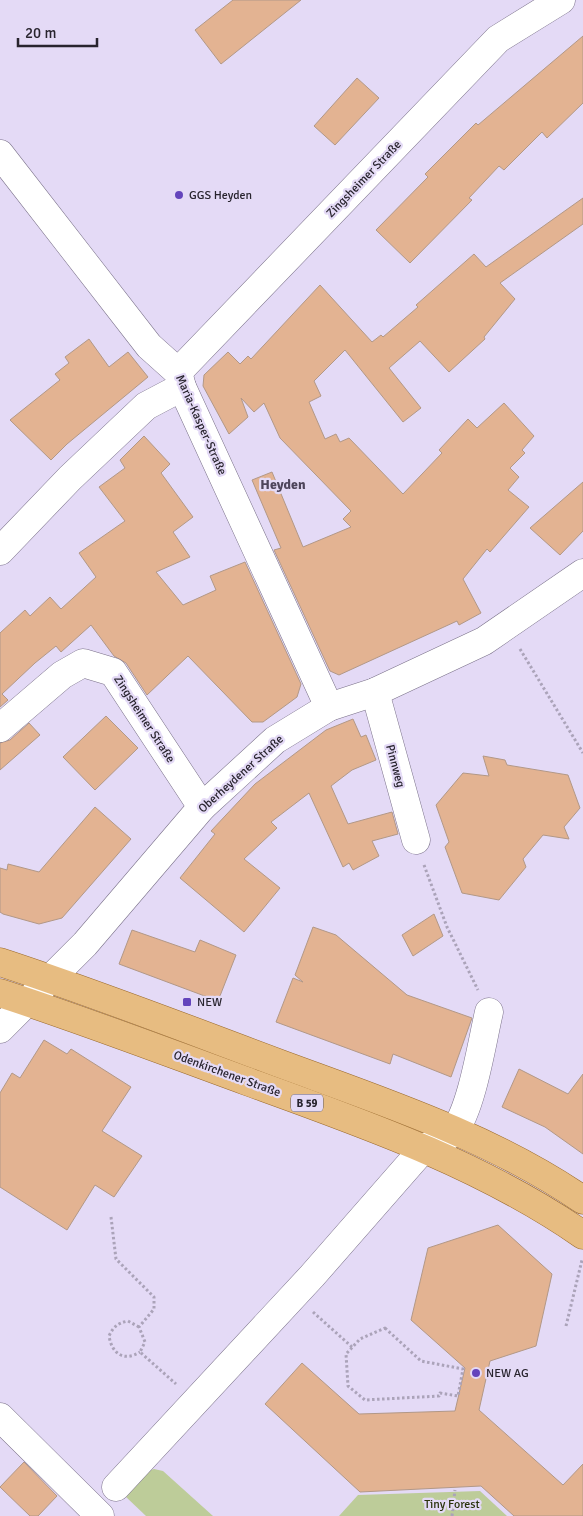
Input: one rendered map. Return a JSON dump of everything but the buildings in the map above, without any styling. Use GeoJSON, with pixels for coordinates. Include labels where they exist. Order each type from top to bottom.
{"type":"FeatureCollection","features":[{"type":"Feature","properties":{"kind":"main road","name":"B 59"},"geometry":{"type":"LineString","coordinates":[[0,962],[50,978],[346,1087],[455,1130],[545,1175],[583,1200]]}},
{"type":"Feature","properties":{"kind":"main road","name":"Odenkirchener Straße"},"geometry":{"type":"LineString","coordinates":[[0,992],[328,1110],[424,1148],[463,1165],[544,1209],[583,1235]]}},
{"type":"Feature","properties":{"kind":"street","name":"Zingsheimer Straße"},"geometry":{"type":"LineString","coordinates":[[0,551],[70,478],[146,406],[180,379],[498,39],[561,0]]}},
{"type":"Feature","properties":{"kind":"street","name":"Maria-Kasper-Straße"},"geometry":{"type":"LineString","coordinates":[[0,154],[149,346],[180,379],[329,707]]}},
{"type":"Feature","properties":{"kind":"street","name":"Oberheydener Straße"},"geometry":{"type":"LineString","coordinates":[[0,1029],[86,944],[202,807],[274,740],[329,707],[376,692],[484,641],[583,573]]}},
{"type":"Feature","properties":{"kind":"street","name":"Zingsheimer Straße"},"geometry":{"type":"LineString","coordinates":[[0,728],[62,675],[82,663],[113,672],[202,807]]}},
{"type":"Feature","properties":{"kind":"street","name":"Pinnweg"},"geometry":{"type":"LineString","coordinates":[[376,692],[416,840]]}},
{"type":"Feature","properties":{"kind":"street"},"geometry":{"type":"LineString","coordinates":[[116,1487],[294,1295],[424,1148],[446,1138],[455,1130],[471,1091],[489,1012]]}},
{"type":"Feature","properties":{"kind":"street"},"geometry":{"type":"LineString","coordinates":[[0,1417],[100,1516]]}},
{"type":"Feature","properties":{"kind":"path"},"geometry":{"type":"LineString","coordinates":[[506,626],[583,753]]}},
{"type":"Feature","properties":{"kind":"path"},"geometry":{"type":"LineString","coordinates":[[416,840],[447,927],[489,1012]]}},
{"type":"Feature","properties":{"kind":"path"},"geometry":{"type":"LineString","coordinates":[[111,1217],[116,1259],[154,1297],[154,1309],[139,1327]]}},
{"type":"Feature","properties":{"kind":"path"},"geometry":{"type":"LineString","coordinates":[[566,1326],[583,1257]]}},
{"type":"Feature","properties":{"kind":"path"},"geometry":{"type":"LineString","coordinates":[[294,1295],[352,1347]]}},
{"type":"Feature","properties":{"kind":"path"},"geometry":{"type":"LineString","coordinates":[[128,1321],[139,1327],[145,1342],[140,1352],[131,1357],[120,1356],[114,1350],[109,1336],[113,1328],[120,1323],[128,1321]]}},
{"type":"Feature","properties":{"kind":"path"},"geometry":{"type":"LineString","coordinates":[[385,1328],[421,1361],[463,1369],[458,1396],[440,1393],[439,1396],[365,1400],[348,1386],[346,1354],[352,1347],[360,1339],[385,1328]]}},
{"type":"Feature","properties":{"kind":"path"},"geometry":{"type":"LineString","coordinates":[[140,1352],[196,1402]]}},
{"type":"Feature","properties":{"kind":"path"},"geometry":{"type":"LineString","coordinates":[[452,1516],[455,1490]]}},
{"type":"Feature","properties":{"kind":"green space"},"geometry":{"type":"Polygon","coordinates":[[[154,1469],[163,1471],[213,1516],[146,1516],[125,1496],[148,1471],[154,1469]]]}},
{"type":"Feature","properties":{"kind":"green space","name":"Tiny Forest"},"geometry":{"type":"Polygon","coordinates":[[[480,1491],[507,1516],[339,1516],[358,1495],[480,1491]]]}},
{"type":"Feature","properties":{"kind":"place","name":"GGS Heyden"},"geometry":{"type":"Point","coordinates":[179,195]}},
{"type":"Feature","properties":{"kind":"place","name":"NEW"},"geometry":{"type":"Point","coordinates":[187,1002]}},
{"type":"Feature","properties":{"kind":"place","name":"NEW AG"},"geometry":{"type":"Point","coordinates":[476,1373]}},
{"type":"Feature","properties":{"kind":"district","name":"Heyden"},"geometry":{"type":"Point","coordinates":[283,484]}}]}
